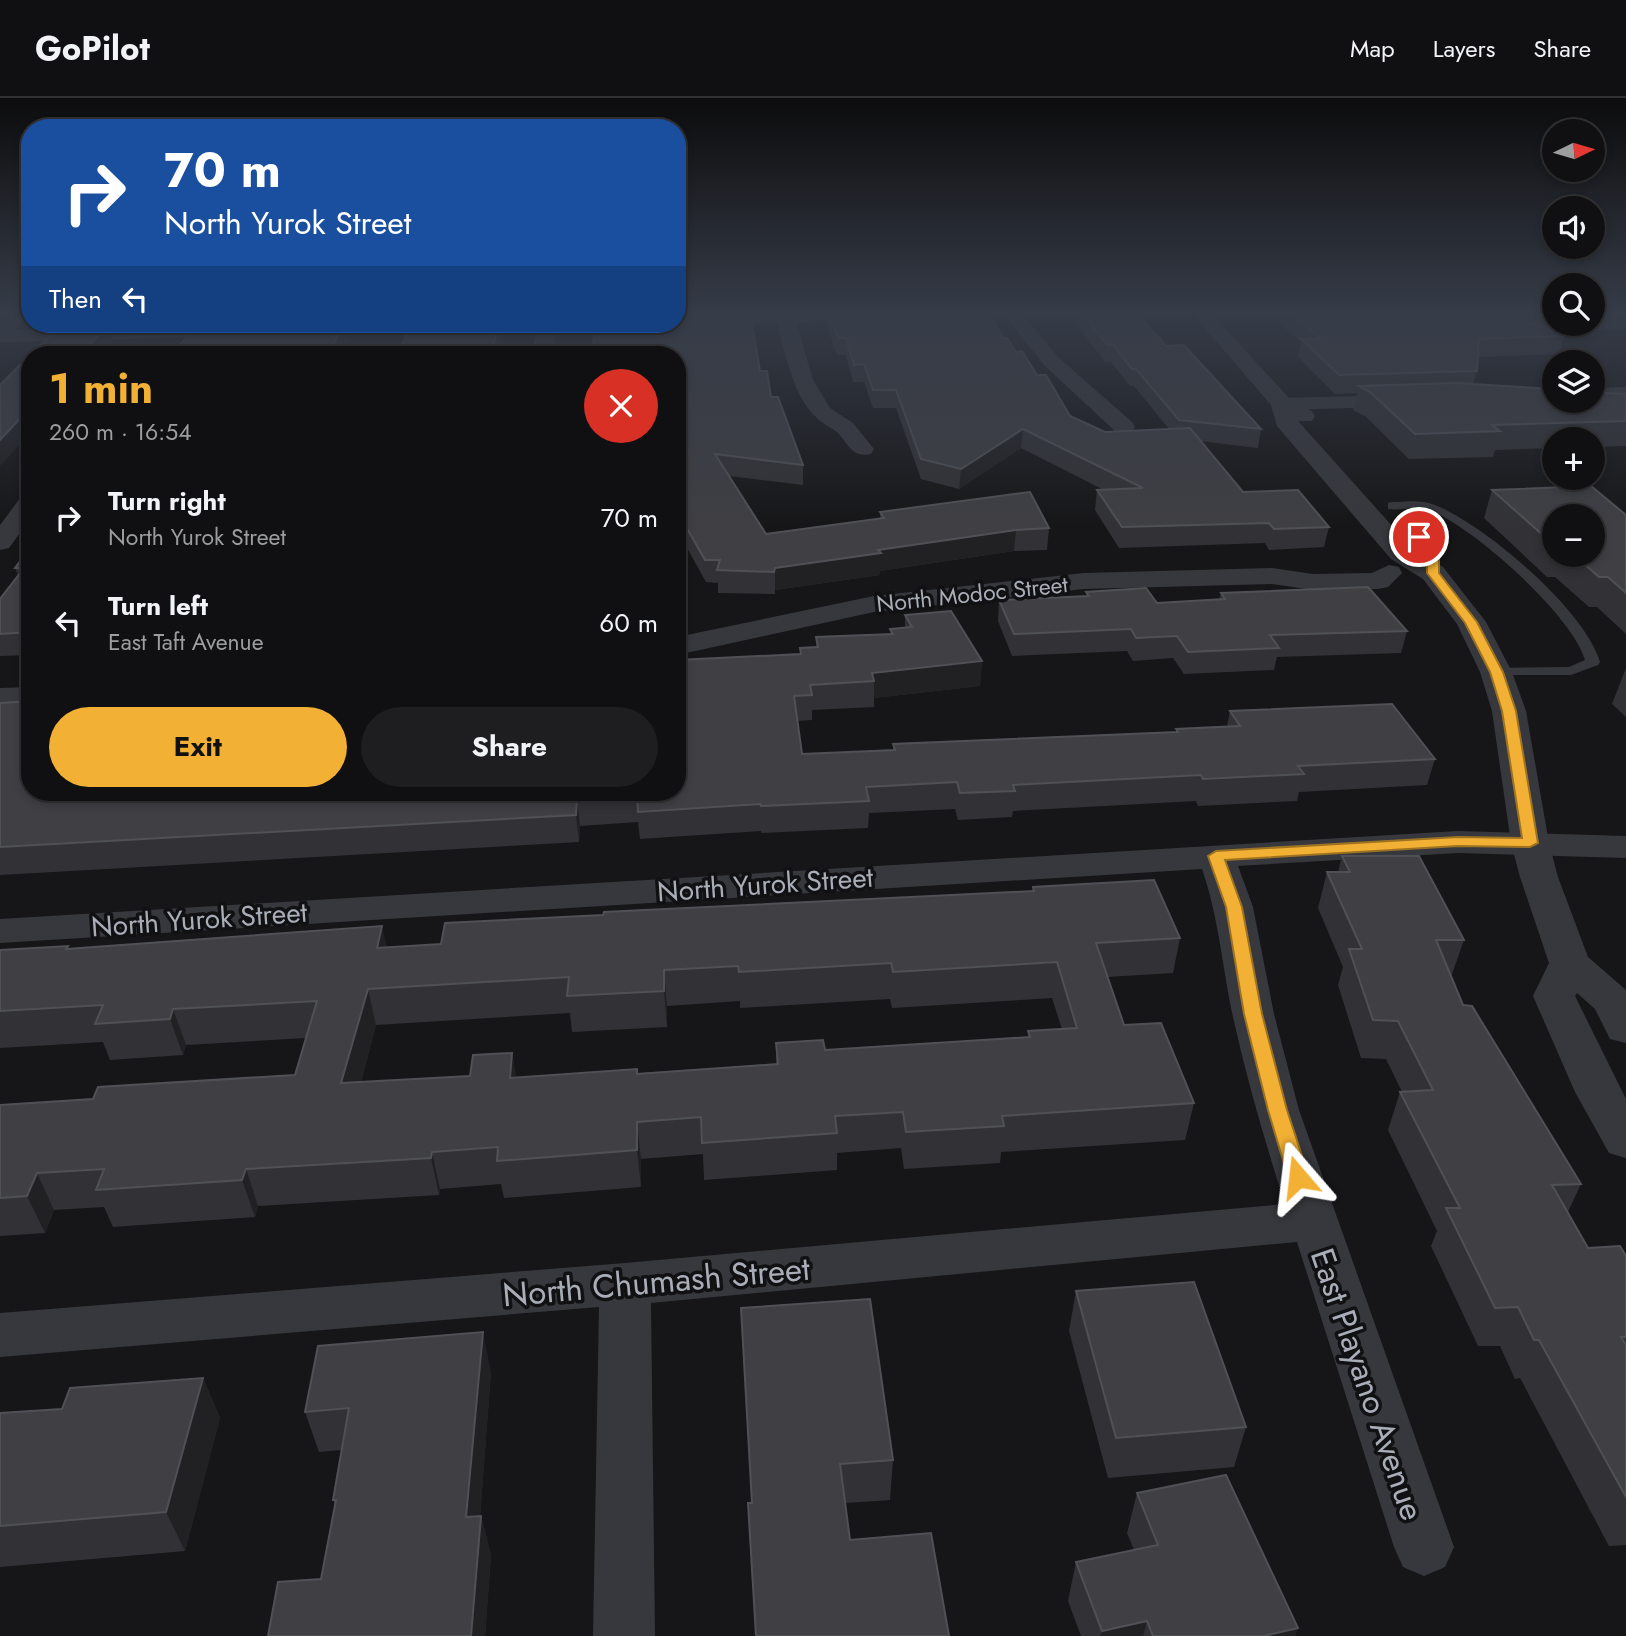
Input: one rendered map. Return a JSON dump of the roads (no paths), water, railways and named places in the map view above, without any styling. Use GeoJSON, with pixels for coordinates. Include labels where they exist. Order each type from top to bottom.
{"type":"FeatureCollection","features":[{"type":"Feature","properties":{"kind":"street"},"geometry":{"type":"LineString","coordinates":[[805,384],[822,412],[845,428],[863,449]]}},
{"type":"Feature","properties":{"kind":"street"},"geometry":{"type":"LineString","coordinates":[[1076,384],[1124,427]]}},
{"type":"Feature","properties":{"kind":"street"},"geometry":{"type":"LineString","coordinates":[[1264,384],[1282,404],[1312,421],[1433,552],[1433,573]]}},
{"type":"Feature","properties":{"kind":"street"},"geometry":{"type":"LineString","coordinates":[[1605,394],[1626,393]]}},
{"type":"Feature","properties":{"kind":"street"},"geometry":{"type":"LineString","coordinates":[[1282,404],[1432,400]]}},
{"type":"Feature","properties":{"kind":"street"},"geometry":{"type":"LineString","coordinates":[[1282,404],[1285,421],[1401,553],[1433,573],[1471,622],[1496,672],[1509,711],[1530,843],[1539,877],[1570,963],[1612,1001],[1626,1028]]}},
{"type":"Feature","properties":{"kind":"street"},"geometry":{"type":"LineString","coordinates":[[1,541],[21,514]]}},
{"type":"Feature","properties":{"kind":"street"},"geometry":{"type":"LineString","coordinates":[[1,541],[21,539]]}},
{"type":"Feature","properties":{"kind":"street","name":"North Modoc Street"},"geometry":{"type":"LineString","coordinates":[[686,644],[874,604],[1084,581],[1272,576],[1313,582],[1378,581],[1389,573],[1433,573]]}},
{"type":"Feature","properties":{"kind":"street"},"geometry":{"type":"LineString","coordinates":[[0,697],[21,696]]}},
{"type":"Feature","properties":{"kind":"street","name":"North Yurok Street"},"geometry":{"type":"LineString","coordinates":[[0,931],[1458,842],[1626,847]]}},
{"type":"Feature","properties":{"kind":"street","name":"East Playano Avenue"},"geometry":{"type":"LineString","coordinates":[[1216,856],[1234,907],[1253,1014],[1274,1098],[1312,1221],[1424,1547]]}},
{"type":"Feature","properties":{"kind":"street"},"geometry":{"type":"LineString","coordinates":[[1570,963],[1554,996],[1598,1092],[1626,1140]]}},
{"type":"Feature","properties":{"kind":"street","name":"North Chumash Street"},"geometry":{"type":"LineString","coordinates":[[0,1335],[625,1284],[1312,1221]]}},
{"type":"Feature","properties":{"kind":"street"},"geometry":{"type":"LineString","coordinates":[[624,1636],[625,1284]]}},
{"type":"Feature","properties":{"kind":"lane"},"geometry":{"type":"LineString","coordinates":[[1405,521],[1428,506],[1487,543],[1526,575],[1567,617],[1586,642],[1593,662],[1571,671],[1496,672]]}}]}
